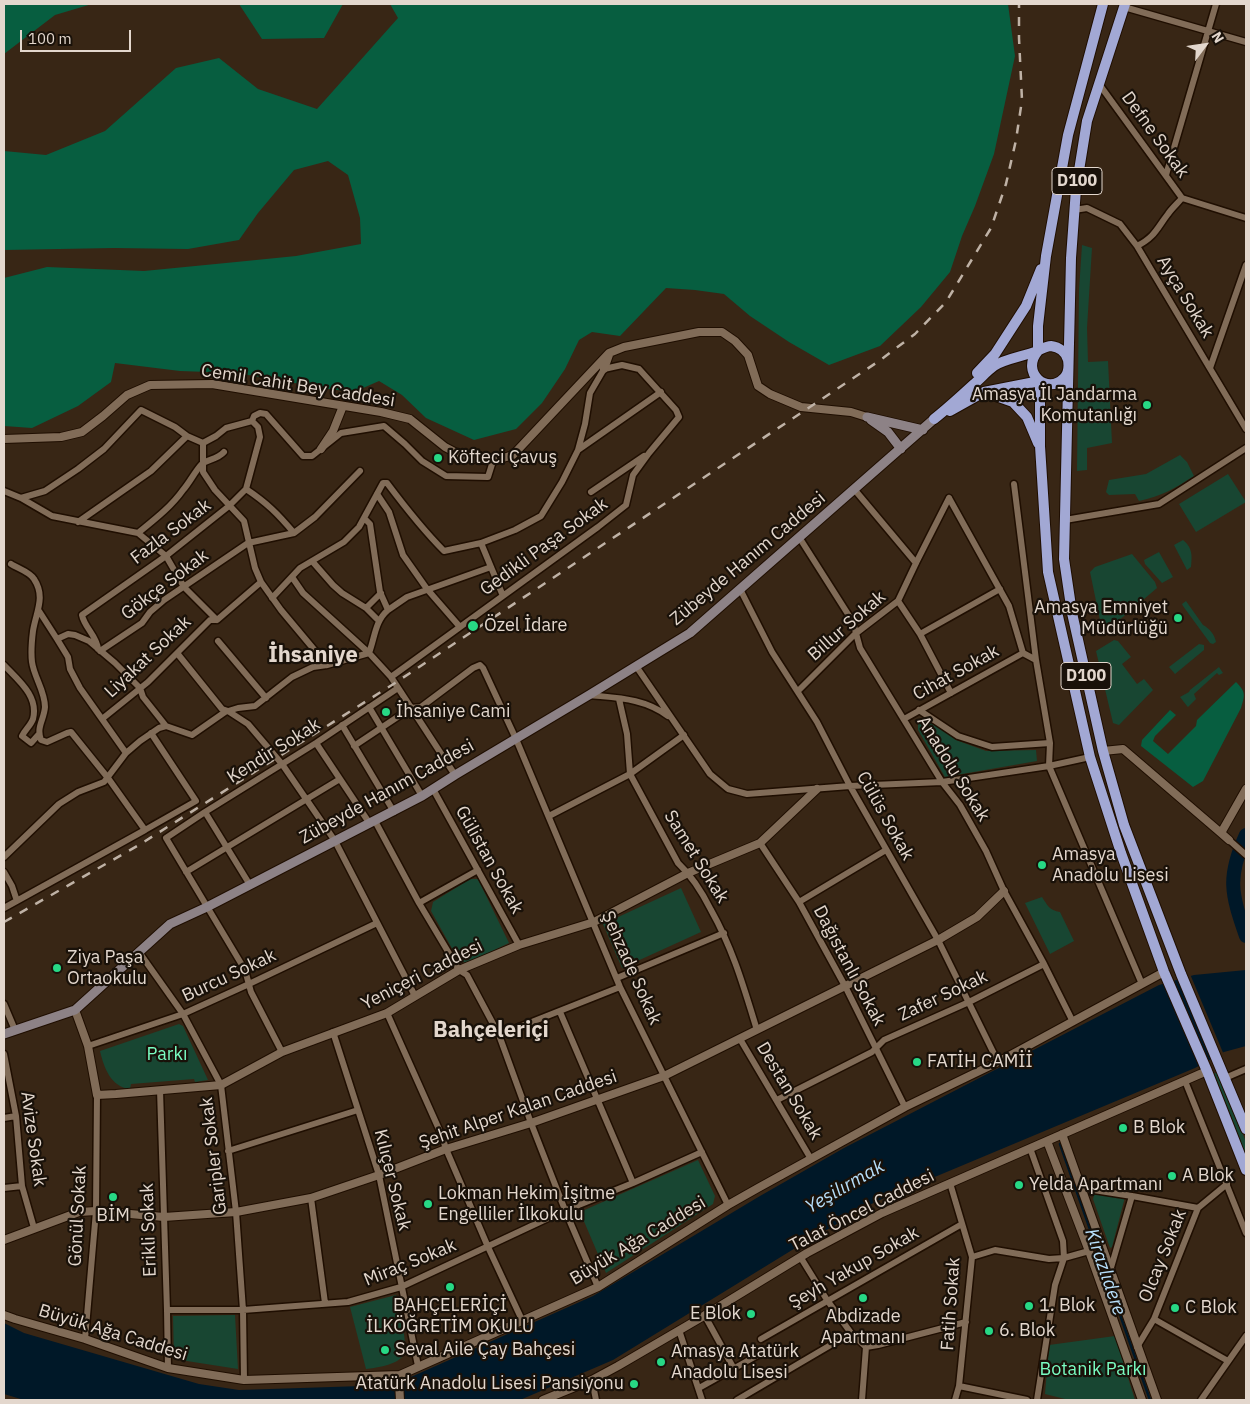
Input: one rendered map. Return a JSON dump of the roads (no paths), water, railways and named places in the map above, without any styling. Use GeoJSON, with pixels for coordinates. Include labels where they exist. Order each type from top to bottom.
{"type":"FeatureCollection","features":[{"type":"Feature","properties":{"kind":"highway","name":"D100"},"geometry":{"type":"LineString","coordinates":[[1103,4],[1068,135],[1046,256],[1038,326],[1038,351],[1033,358],[1032,364],[1032,371],[1040,381],[1040,446],[1048,572],[1090,757],[1121,853],[1165,975],[1206,1068],[1246,1170]]}},
{"type":"Feature","properties":{"kind":"highway","name":"D100"},"geometry":{"type":"LineString","coordinates":[[1124,5],[1087,121],[1076,190],[1071,258],[1064,559],[1072,613],[1104,751],[1124,825],[1181,974],[1246,1129]]}},
{"type":"Feature","properties":{"kind":"highway"},"geometry":{"type":"LineString","coordinates":[[934,419],[995,354],[1026,306],[1046,256]]}},
{"type":"Feature","properties":{"kind":"highway"},"geometry":{"type":"LineString","coordinates":[[1047,346],[1058,348],[1067,356],[1069,364],[1067,374],[1058,382],[1052,384],[1040,381],[984,392],[934,419],[995,365],[1038,351],[1047,346]]}},
{"type":"Feature","properties":{"kind":"highway"},"geometry":{"type":"LineString","coordinates":[[984,392],[1013,402],[1027,417],[1040,446]]}},
{"type":"Feature","properties":{"kind":"main road"},"geometry":{"type":"LineString","coordinates":[[866,417],[922,430]]}},
{"type":"Feature","properties":{"kind":"main road"},"geometry":{"type":"LineString","coordinates":[[866,417],[888,432],[901,449]]}},
{"type":"Feature","properties":{"kind":"main road","name":"Zübeyde Hanım Caddesi"},"geometry":{"type":"LineString","coordinates":[[4,1034],[75,1010],[170,924],[394,812],[690,633],[934,419]]}},
{"type":"Feature","properties":{"kind":"street"},"geometry":{"type":"LineString","coordinates":[[1166,175],[1216,4]]}},
{"type":"Feature","properties":{"kind":"street"},"geometry":{"type":"LineString","coordinates":[[1124,5],[1246,42]]}},
{"type":"Feature","properties":{"kind":"street","name":"Defne Sokak"},"geometry":{"type":"LineString","coordinates":[[1099,84],[1182,198],[1246,218]]}},
{"type":"Feature","properties":{"kind":"street"},"geometry":{"type":"LineString","coordinates":[[1137,246],[1147,240],[1182,198]]}},
{"type":"Feature","properties":{"kind":"street","name":"Ayça Sokak"},"geometry":{"type":"LineString","coordinates":[[1074,210],[1087,208],[1120,224],[1137,246],[1246,429]]}},
{"type":"Feature","properties":{"kind":"street"},"geometry":{"type":"LineString","coordinates":[[1210,368],[1246,265]]}},
{"type":"Feature","properties":{"kind":"street","name":"Cemil Cahit Bey Caddesi"},"geometry":{"type":"LineString","coordinates":[[4,439],[62,437],[82,432],[127,395],[150,385],[212,384],[381,412],[410,419],[445,447],[466,458],[493,461],[513,455],[609,353],[624,347],[699,332],[722,332],[735,341],[748,355],[758,386],[770,394],[801,407],[851,412],[866,417]]}},
{"type":"Feature","properties":{"kind":"street"},"geometry":{"type":"LineString","coordinates":[[272,598],[300,568],[344,542],[359,526],[382,484],[387,483],[405,508],[444,551],[481,543],[515,530],[541,516],[562,482],[578,450],[590,394],[604,369],[609,353]]}},
{"type":"Feature","properties":{"kind":"street","name":"Gedikli Paşa Sokak"},"geometry":{"type":"LineString","coordinates":[[391,677],[598,528],[626,505],[633,475],[679,417],[676,410],[661,392],[639,369],[622,365],[604,369]]}},
{"type":"Feature","properties":{"kind":"street"},"geometry":{"type":"LineString","coordinates":[[578,450],[661,392]]}},
{"type":"Feature","properties":{"kind":"street"},"geometry":{"type":"LineString","coordinates":[[321,449],[333,431],[343,406]]}},
{"type":"Feature","properties":{"kind":"street"},"geometry":{"type":"LineString","coordinates":[[21,498],[45,491],[84,464],[104,449],[140,410],[203,443]]}},
{"type":"Feature","properties":{"kind":"street"},"geometry":{"type":"LineString","coordinates":[[203,443],[226,428],[252,421],[254,416],[260,413],[266,414],[303,456],[312,456],[341,433],[384,426],[406,444],[422,461],[446,476],[488,477],[493,461]]}},
{"type":"Feature","properties":{"kind":"street","name":"Fazla Sokak"},"geometry":{"type":"LineString","coordinates":[[99,650],[97,642],[82,615],[166,556],[229,506],[246,489],[260,437],[258,427],[252,421]]}},
{"type":"Feature","properties":{"kind":"street"},"geometry":{"type":"LineString","coordinates":[[78,522],[152,471],[187,436]]}},
{"type":"Feature","properties":{"kind":"street"},"geometry":{"type":"LineString","coordinates":[[203,443],[203,472],[215,490],[244,521],[255,568],[261,582],[327,665]]}},
{"type":"Feature","properties":{"kind":"street"},"geometry":{"type":"LineString","coordinates":[[1065,520],[1160,504],[1246,448]]}},
{"type":"Feature","properties":{"kind":"street"},"geometry":{"type":"LineString","coordinates":[[138,533],[167,509],[203,463],[220,456],[224,452]]}},
{"type":"Feature","properties":{"kind":"street"},"geometry":{"type":"LineString","coordinates":[[591,492],[649,453]]}},
{"type":"Feature","properties":{"kind":"street"},"geometry":{"type":"LineString","coordinates":[[248,542],[294,533],[315,517],[360,471]]}},
{"type":"Feature","properties":{"kind":"street"},"geometry":{"type":"LineString","coordinates":[[1014,484],[1036,660],[1050,743],[1049,766],[1142,984]]}},
{"type":"Feature","properties":{"kind":"street"},"geometry":{"type":"LineString","coordinates":[[246,489],[266,502],[294,533]]}},
{"type":"Feature","properties":{"kind":"street"},"geometry":{"type":"LineString","coordinates":[[854,489],[916,563]]}},
{"type":"Feature","properties":{"kind":"street"},"geometry":{"type":"LineString","coordinates":[[4,491],[21,498],[52,516],[138,533],[166,556],[184,587],[217,620]]}},
{"type":"Feature","properties":{"kind":"street"},"geometry":{"type":"LineString","coordinates":[[377,494],[389,512],[403,555],[427,589],[460,627]]}},
{"type":"Feature","properties":{"kind":"street","name":"Billur Sokak"},"geometry":{"type":"LineString","coordinates":[[798,691],[855,634],[898,601],[949,498],[1000,589]]}},
{"type":"Feature","properties":{"kind":"street"},"geometry":{"type":"LineString","coordinates":[[364,518],[370,524],[381,594],[388,610]]}},
{"type":"Feature","properties":{"kind":"street","name":"Anadolu Sokak"},"geometry":{"type":"LineString","coordinates":[[799,537],[853,622],[860,648],[942,782],[960,805],[986,851],[1004,891],[1073,1022]]}},
{"type":"Feature","properties":{"kind":"street","name":"Gökçe Sokak"},"geometry":{"type":"LineString","coordinates":[[99,650],[142,623],[150,612],[164,600],[248,542]]}},
{"type":"Feature","properties":{"kind":"street"},"geometry":{"type":"LineString","coordinates":[[481,543],[503,596]]}},
{"type":"Feature","properties":{"kind":"street"},"geometry":{"type":"LineString","coordinates":[[312,561],[333,585],[366,608],[379,621]]}},
{"type":"Feature","properties":{"kind":"street"},"geometry":{"type":"LineString","coordinates":[[4,665],[32,698],[34,710],[32,721],[22,736],[32,743],[39,734],[45,706],[42,690],[32,662],[33,631],[39,611],[40,594],[33,577],[11,564]]}},
{"type":"Feature","properties":{"kind":"street"},"geometry":{"type":"LineString","coordinates":[[369,652],[383,614],[406,597],[491,567]]}},
{"type":"Feature","properties":{"kind":"street"},"geometry":{"type":"LineString","coordinates":[[292,577],[303,593],[369,652],[391,677],[455,775]]}},
{"type":"Feature","properties":{"kind":"street","name":"Liyakat Sokak"},"geometry":{"type":"LineString","coordinates":[[102,719],[140,688],[210,620],[217,620],[261,582]]}},
{"type":"Feature","properties":{"kind":"street","name":"Cülüs Sokak"},"geometry":{"type":"LineString","coordinates":[[740,589],[772,652],[817,722],[850,786],[938,940],[998,1062]]}},
{"type":"Feature","properties":{"kind":"street"},"geometry":{"type":"LineString","coordinates":[[920,634],[1000,589],[1010,606],[1023,653],[1036,660]]}},
{"type":"Feature","properties":{"kind":"street"},"geometry":{"type":"LineString","coordinates":[[366,608],[381,594]]}},
{"type":"Feature","properties":{"kind":"street"},"geometry":{"type":"LineString","coordinates":[[898,601],[920,634],[951,693]]}},
{"type":"Feature","properties":{"kind":"street"},"geometry":{"type":"LineString","coordinates":[[39,611],[68,657],[70,669],[80,688],[126,753]]}},
{"type":"Feature","properties":{"kind":"street"},"geometry":{"type":"LineString","coordinates":[[58,639],[68,634],[75,635],[89,642],[140,688],[143,697],[166,726],[192,735],[228,711],[255,706],[292,677],[313,667],[327,665],[369,652]]}},
{"type":"Feature","properties":{"kind":"street"},"geometry":{"type":"LineString","coordinates":[[218,641],[266,698]]}},
{"type":"Feature","properties":{"kind":"street"},"geometry":{"type":"LineString","coordinates":[[177,653],[222,709],[248,724],[282,764],[307,799],[335,841],[415,996]]}},
{"type":"Feature","properties":{"kind":"street","name":"Cihat Sokak"},"geometry":{"type":"LineString","coordinates":[[904,719],[1023,653]]}},
{"type":"Feature","properties":{"kind":"street","name":"Şehzade Sokak"},"geometry":{"type":"LineString","coordinates":[[411,708],[421,707],[473,668],[480,665],[483,668],[516,739],[620,987],[728,1205]]}},
{"type":"Feature","properties":{"kind":"street"},"geometry":{"type":"LineString","coordinates":[[636,666],[710,774],[728,789],[747,794],[850,786],[942,782],[1049,766],[1090,757]]}},
{"type":"Feature","properties":{"kind":"street","name":"Kendir Sokak"},"geometry":{"type":"LineString","coordinates":[[186,872],[166,838],[316,743],[398,688]]}},
{"type":"Feature","properties":{"kind":"street"},"geometry":{"type":"LineString","coordinates":[[589,695],[634,700],[657,708],[673,719]]}},
{"type":"Feature","properties":{"kind":"street","name":"Samet Sokak"},"geometry":{"type":"LineString","coordinates":[[619,698],[627,734],[630,774],[678,863],[698,885],[724,933],[757,1030]]}},
{"type":"Feature","properties":{"kind":"street"},"geometry":{"type":"LineString","coordinates":[[369,707],[422,796]]}},
{"type":"Feature","properties":{"kind":"street"},"geometry":{"type":"LineString","coordinates":[[354,746],[411,708]]}},
{"type":"Feature","properties":{"kind":"street"},"geometry":{"type":"LineString","coordinates":[[919,710],[958,736],[992,747],[1050,743]]}},
{"type":"Feature","properties":{"kind":"street"},"geometry":{"type":"LineString","coordinates":[[342,725],[394,812]]}},
{"type":"Feature","properties":{"kind":"street"},"geometry":{"type":"LineString","coordinates":[[4,857],[59,804],[78,792],[104,782],[126,753],[150,733],[166,726]]}},
{"type":"Feature","properties":{"kind":"street"},"geometry":{"type":"LineString","coordinates":[[39,734],[41,740],[47,742],[71,732],[108,778],[145,830]]}},
{"type":"Feature","properties":{"kind":"street"},"geometry":{"type":"LineString","coordinates":[[4,908],[196,801],[150,733]]}},
{"type":"Feature","properties":{"kind":"street"},"geometry":{"type":"LineString","coordinates":[[549,816],[630,774],[684,735]]}},
{"type":"Feature","properties":{"kind":"street"},"geometry":{"type":"LineString","coordinates":[[316,743],[372,822],[459,970],[466,975],[499,1036],[565,1210],[598,1287]]}},
{"type":"Feature","properties":{"kind":"street"},"geometry":{"type":"LineString","coordinates":[[1104,751],[1123,749],[1246,855]]}},
{"type":"Feature","properties":{"kind":"street"},"geometry":{"type":"LineString","coordinates":[[282,1052],[251,992],[245,970],[186,872],[226,846],[340,779]]}},
{"type":"Feature","properties":{"kind":"street","name":"Gülistan Sokak"},"geometry":{"type":"LineString","coordinates":[[433,789],[520,945]]}},
{"type":"Feature","properties":{"kind":"street","name":"Yeniçeri Caddesi"},"geometry":{"type":"LineString","coordinates":[[97,1094],[220,1085],[282,1052],[387,1013],[459,970],[520,945],[594,922],[688,873],[760,843],[816,789]]}},
{"type":"Feature","properties":{"kind":"street"},"geometry":{"type":"LineString","coordinates":[[1221,833],[1246,789]]}},
{"type":"Feature","properties":{"kind":"street"},"geometry":{"type":"LineString","coordinates":[[205,812],[250,885]]}},
{"type":"Feature","properties":{"kind":"street","name":"Dağıstanlı Sokak"},"geometry":{"type":"LineString","coordinates":[[760,843],[798,902],[845,986],[905,1107]]}},
{"type":"Feature","properties":{"kind":"street"},"geometry":{"type":"LineString","coordinates":[[798,902],[886,850]]}},
{"type":"Feature","properties":{"kind":"street"},"geometry":{"type":"LineString","coordinates":[[419,903],[478,870]]}},
{"type":"Feature","properties":{"kind":"street"},"geometry":{"type":"LineString","coordinates":[[4,872],[12,886],[17,901]]}},
{"type":"Feature","properties":{"kind":"street","name":"Şehit Alper Kalan Caddesi"},"geometry":{"type":"LineString","coordinates":[[4,1240],[79,1212],[96,1211],[164,1217],[236,1212],[310,1198],[596,1100],[664,1076],[938,940],[977,918],[1004,891]]}},
{"type":"Feature","properties":{"kind":"street","name":"Burcu Sokak"},"geometry":{"type":"LineString","coordinates":[[88,1046],[183,1014],[377,923]]}},
{"type":"Feature","properties":{"kind":"street"},"geometry":{"type":"LineString","coordinates":[[617,978],[724,933]]}},
{"type":"Feature","properties":{"kind":"street","name":"Garipler Sokak"},"geometry":{"type":"LineString","coordinates":[[139,952],[183,1014],[220,1085],[236,1212],[243,1310],[244,1380]]}},
{"type":"Feature","properties":{"kind":"street","name":"Zafer Sokak"},"geometry":{"type":"LineString","coordinates":[[777,1100],[872,1052],[884,1040],[969,1002],[1044,964]]}},
{"type":"Feature","properties":{"kind":"street","name":"Büyük Ağa Caddesi"},"geometry":{"type":"LineString","coordinates":[[4,1314],[15,1319],[85,1339],[168,1368],[244,1380],[399,1378],[418,1366],[598,1287],[728,1205],[905,1107],[998,1062],[1142,984],[1165,975]]}},
{"type":"Feature","properties":{"kind":"street"},"geometry":{"type":"LineString","coordinates":[[499,1036],[620,987]]}},
{"type":"Feature","properties":{"kind":"street"},"geometry":{"type":"LineString","coordinates":[[4,1004],[15,1030]]}},
{"type":"Feature","properties":{"kind":"street"},"geometry":{"type":"LineString","coordinates":[[75,1010],[88,1046],[97,1094]]}},
{"type":"Feature","properties":{"kind":"street"},"geometry":{"type":"LineString","coordinates":[[560,1012],[633,1183]]}},
{"type":"Feature","properties":{"kind":"street"},"geometry":{"type":"LineString","coordinates":[[387,1013],[442,1136],[446,1150],[488,1247],[522,1320]]}},
{"type":"Feature","properties":{"kind":"street","name":"Kılıçer Sokak"},"geometry":{"type":"LineString","coordinates":[[333,1032],[379,1175],[418,1366]]}},
{"type":"Feature","properties":{"kind":"street","name":"Destan Sokak"},"geometry":{"type":"LineString","coordinates":[[740,1039],[812,1159]]}},
{"type":"Feature","properties":{"kind":"street","name":"Avize Sokak"},"geometry":{"type":"LineString","coordinates":[[4,1054],[16,1116],[22,1186],[34,1228]]}},
{"type":"Feature","properties":{"kind":"street","name":"Talat Öncel Caddesi"},"geometry":{"type":"LineString","coordinates":[[543,1400],[592,1380],[882,1213],[1185,1080],[1206,1068]]}},
{"type":"Feature","properties":{"kind":"street"},"geometry":{"type":"LineString","coordinates":[[1225,1078],[1246,1069]]}},
{"type":"Feature","properties":{"kind":"street"},"geometry":{"type":"LineString","coordinates":[[1185,1080],[1246,1233]]}},
{"type":"Feature","properties":{"kind":"street","name":"Erikli Sokak"},"geometry":{"type":"LineString","coordinates":[[160,1090],[168,1368]]}},
{"type":"Feature","properties":{"kind":"street","name":"Gönül Sokak"},"geometry":{"type":"LineString","coordinates":[[85,1339],[96,1211],[97,1094]]}},
{"type":"Feature","properties":{"kind":"street"},"geometry":{"type":"LineString","coordinates":[[228,1151],[358,1110]]}},
{"type":"Feature","properties":{"kind":"street"},"geometry":{"type":"LineString","coordinates":[[4,1118],[16,1116]]}},
{"type":"Feature","properties":{"kind":"street"},"geometry":{"type":"LineString","coordinates":[[1062,1134],[1157,1400]]}},
{"type":"Feature","properties":{"kind":"street"},"geometry":{"type":"LineString","coordinates":[[1047,1141],[1089,1251],[1142,1400]]}},
{"type":"Feature","properties":{"kind":"street"},"geometry":{"type":"LineString","coordinates":[[1030,1148],[1063,1241],[1064,1258],[1055,1284],[1037,1400]]}},
{"type":"Feature","properties":{"kind":"street","name":"Miraç Sokak"},"geometry":{"type":"LineString","coordinates":[[167,1310],[243,1310],[348,1302],[401,1287],[565,1210],[633,1183],[702,1152]]}},
{"type":"Feature","properties":{"kind":"street","name":"Fatih Sokak"},"geometry":{"type":"LineString","coordinates":[[950,1183],[972,1257],[959,1386],[955,1400]]}},
{"type":"Feature","properties":{"kind":"street","name":"Olcay Sokak"},"geometry":{"type":"LineString","coordinates":[[1137,1347],[1154,1319],[1198,1208],[1227,1184]]}},
{"type":"Feature","properties":{"kind":"street"},"geometry":{"type":"LineString","coordinates":[[4,1188],[22,1186]]}},
{"type":"Feature","properties":{"kind":"street"},"geometry":{"type":"LineString","coordinates":[[1081,1188],[1198,1208]]}},
{"type":"Feature","properties":{"kind":"street"},"geometry":{"type":"LineString","coordinates":[[1110,1271],[1132,1196]]}},
{"type":"Feature","properties":{"kind":"street"},"geometry":{"type":"LineString","coordinates":[[310,1198],[325,1304]]}},
{"type":"Feature","properties":{"kind":"street","name":"Şeyh Yakup Sokak"},"geometry":{"type":"LineString","coordinates":[[761,1339],[962,1224]]}},
{"type":"Feature","properties":{"kind":"street"},"geometry":{"type":"LineString","coordinates":[[972,1257],[996,1250],[1049,1259],[1064,1258],[1089,1251]]}},
{"type":"Feature","properties":{"kind":"street"},"geometry":{"type":"LineString","coordinates":[[801,1258],[827,1300],[851,1333],[866,1347]]}},
{"type":"Feature","properties":{"kind":"street"},"geometry":{"type":"LineString","coordinates":[[705,1316],[734,1369]]}},
{"type":"Feature","properties":{"kind":"street"},"geometry":{"type":"LineString","coordinates":[[1154,1319],[1228,1361]]}},
{"type":"Feature","properties":{"kind":"street"},"geometry":{"type":"LineString","coordinates":[[866,1347],[966,1322]]}},
{"type":"Feature","properties":{"kind":"street"},"geometry":{"type":"LineString","coordinates":[[679,1330],[702,1400]]}},
{"type":"Feature","properties":{"kind":"street"},"geometry":{"type":"LineString","coordinates":[[737,1400],[851,1333]]}},
{"type":"Feature","properties":{"kind":"street"},"geometry":{"type":"LineString","coordinates":[[1201,1400],[1246,1336]]}},
{"type":"Feature","properties":{"kind":"street"},"geometry":{"type":"LineString","coordinates":[[862,1400],[866,1347]]}},
{"type":"Feature","properties":{"kind":"street"},"geometry":{"type":"LineString","coordinates":[[699,1388],[758,1355]]}},
{"type":"Feature","properties":{"kind":"street"},"geometry":{"type":"LineString","coordinates":[[399,1378],[400,1400]]}},
{"type":"Feature","properties":{"kind":"street"},"geometry":{"type":"LineString","coordinates":[[592,1380],[596,1400]]}},
{"type":"Feature","properties":{"kind":"street"},"geometry":{"type":"LineString","coordinates":[[959,1386],[1027,1400]]}},
{"type":"Feature","properties":{"kind":"water","name":"Yeşilırmak"},"geometry":{"type":"Polygon","coordinates":[[[1246,970],[1246,1046],[1224,1052],[1195,1068],[875,1202],[797,1247],[613,1360],[520,1400],[24,1400],[4,1394],[4,1323],[24,1333],[199,1384],[239,1390],[393,1385],[593,1296],[844,1148],[1159,985],[1194,975],[1246,970]]]}},
{"type":"Feature","properties":{"kind":"waterway"},"geometry":{"type":"LineString","coordinates":[[1246,835],[1236,862],[1233,885],[1237,908],[1246,936]]}},
{"type":"Feature","properties":{"kind":"waterway","name":"Kirazlıdere"},"geometry":{"type":"LineString","coordinates":[[1060,1144],[1150,1400]]}},
{"type":"Feature","properties":{"kind":"railway"},"geometry":{"type":"LineString","coordinates":[[4,922],[139,845],[395,683],[879,361],[915,334],[946,302],[991,228],[1006,184],[1016,140],[1022,100],[1019,4]]}},
{"type":"Feature","properties":{"kind":"place","name":"Amasya İl Jandarma Komutanlığı"},"geometry":{"type":"Point","coordinates":[1147,405]}},
{"type":"Feature","properties":{"kind":"place","name":"Köfteci Çavuş"},"geometry":{"type":"Point","coordinates":[438,458]}},
{"type":"Feature","properties":{"kind":"place","name":"Amasya Emniyet Müdürlüğü"},"geometry":{"type":"Point","coordinates":[1178,618]}},
{"type":"Feature","properties":{"kind":"place","name":"Özel İdare"},"geometry":{"type":"Point","coordinates":[473,626]}},
{"type":"Feature","properties":{"kind":"place","name":"İhsaniye Cami"},"geometry":{"type":"Point","coordinates":[386,712]}},
{"type":"Feature","properties":{"kind":"place","name":"Amasya Anadolu Lisesi"},"geometry":{"type":"Point","coordinates":[1042,865]}},
{"type":"Feature","properties":{"kind":"place","name":"Ziya Paşa Ortaokulu"},"geometry":{"type":"Point","coordinates":[57,968]}},
{"type":"Feature","properties":{"kind":"place","name":"FATİH CAMİİ"},"geometry":{"type":"Point","coordinates":[917,1062]}},
{"type":"Feature","properties":{"kind":"place","name":"B Blok"},"geometry":{"type":"Point","coordinates":[1123,1128]}},
{"type":"Feature","properties":{"kind":"place","name":"A Blok"},"geometry":{"type":"Point","coordinates":[1172,1176]}},
{"type":"Feature","properties":{"kind":"place","name":"Yelda Apartmanı"},"geometry":{"type":"Point","coordinates":[1019,1185]}},
{"type":"Feature","properties":{"kind":"place","name":"BİM"},"geometry":{"type":"Point","coordinates":[113,1197]}},
{"type":"Feature","properties":{"kind":"place","name":"Lokman Hekim İşitme Engelliler İlkokulu"},"geometry":{"type":"Point","coordinates":[428,1204]}},
{"type":"Feature","properties":{"kind":"place","name":"BAHÇELERİÇİ İLKÖĞRETİM OKULU"},"geometry":{"type":"Point","coordinates":[450,1287]}},
{"type":"Feature","properties":{"kind":"place","name":"Abdizade Apartmanı"},"geometry":{"type":"Point","coordinates":[863,1298]}},
{"type":"Feature","properties":{"kind":"place","name":"1. Blok"},"geometry":{"type":"Point","coordinates":[1029,1306]}},
{"type":"Feature","properties":{"kind":"place","name":"C Blok"},"geometry":{"type":"Point","coordinates":[1175,1308]}},
{"type":"Feature","properties":{"kind":"place","name":"E Blok"},"geometry":{"type":"Point","coordinates":[751,1314]}},
{"type":"Feature","properties":{"kind":"place","name":"6. Blok"},"geometry":{"type":"Point","coordinates":[989,1331]}},
{"type":"Feature","properties":{"kind":"place","name":"Seval Aile Çay Bahçesi"},"geometry":{"type":"Point","coordinates":[385,1350]}},
{"type":"Feature","properties":{"kind":"place","name":"Amasya Atatürk Anadolu Lisesi"},"geometry":{"type":"Point","coordinates":[661,1362]}},
{"type":"Feature","properties":{"kind":"place","name":"Atatürk Anadolu Lisesi Pansiyonu"},"geometry":{"type":"Point","coordinates":[634,1384]}},
{"type":"Feature","properties":{"kind":"district","name":"İhsaniye"},"geometry":{"type":"Point","coordinates":[313,656]}},
{"type":"Feature","properties":{"kind":"district","name":"Bahçeleriçi"},"geometry":{"type":"Point","coordinates":[491,1031]}},
{"type":"Feature","properties":{"kind":"park label","name":"Parkı"},"geometry":{"type":"Point","coordinates":[167,1055]}},
{"type":"Feature","properties":{"kind":"park label","name":"Botanik Parkı"},"geometry":{"type":"Point","coordinates":[1093,1370]}}]}
